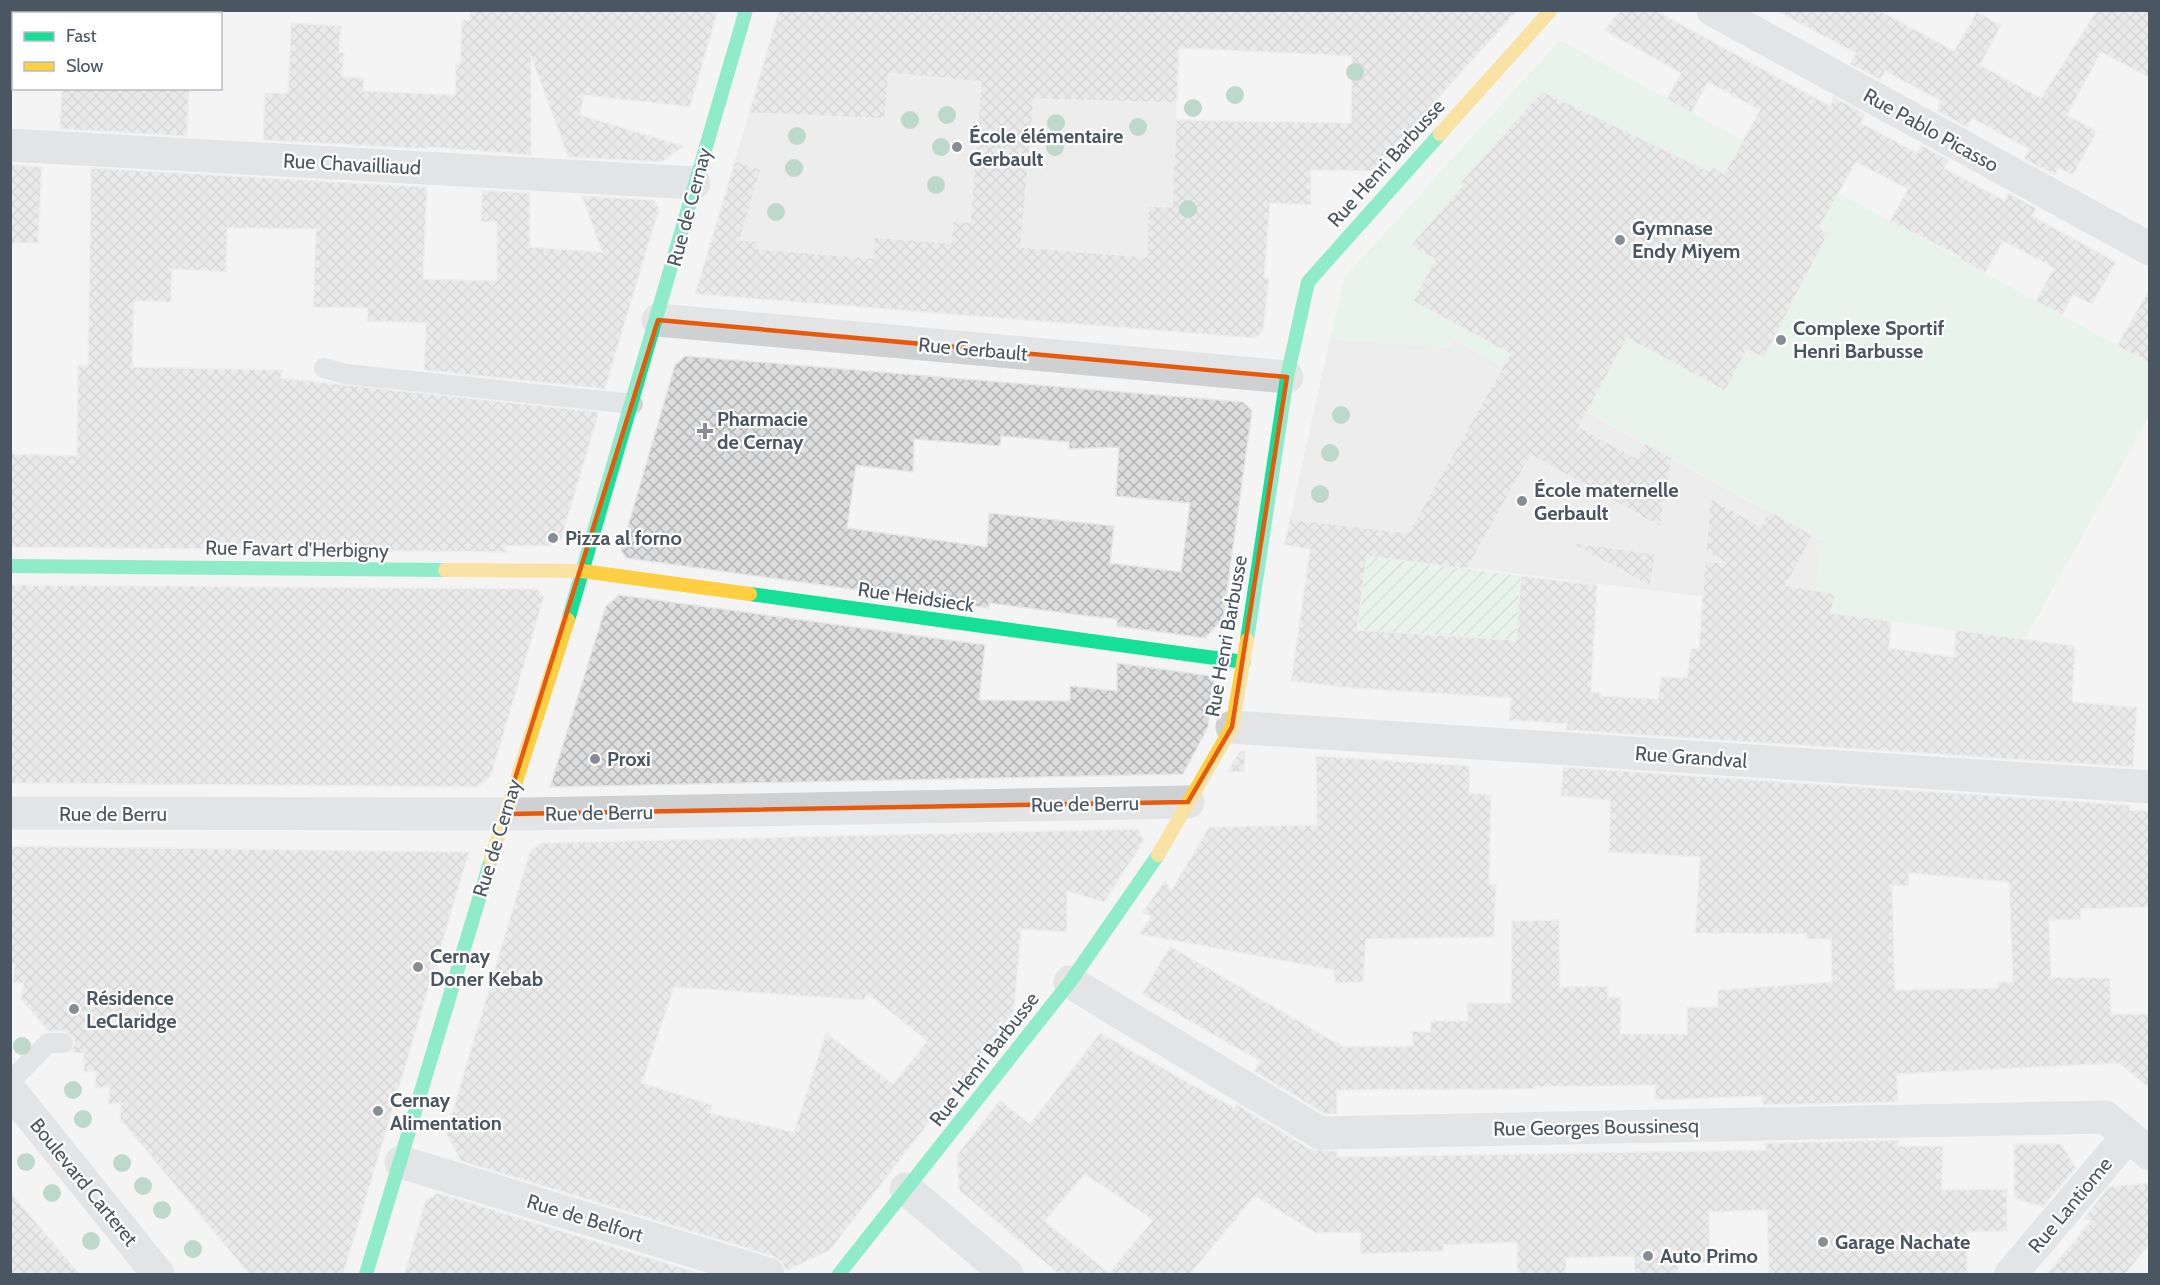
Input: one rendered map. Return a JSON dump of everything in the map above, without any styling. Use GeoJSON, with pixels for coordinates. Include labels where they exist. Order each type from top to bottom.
{"type":"FeatureCollection","features":[{"type":"Feature","properties":{"kind":"street","name":"Rue de Cernay"},"geometry":{"type":"LineString","coordinates":[[366,1275],[504,814],[633,404],[694,183],[746,10]]}},
{"type":"Feature","properties":{"kind":"street","name":"Rue Henri Barbusse"},"geometry":{"type":"LineString","coordinates":[[839,1275],[1070,982],[1150,869],[1232,727],[1287,377],[1305,293],[1313,274],[1551,10]]}},
{"type":"Feature","properties":{"kind":"street","name":"Rue Pablo Picasso"},"geometry":{"type":"LineString","coordinates":[[1713,10],[2150,249]]}},
{"type":"Feature","properties":{"kind":"street","name":"Rue Chavailliaud"},"geometry":{"type":"LineString","coordinates":[[10,145],[694,183]]}},
{"type":"Feature","properties":{"kind":"street","name":"Rue Gerbault"},"geometry":{"type":"LineString","coordinates":[[658,320],[1287,377]]}},
{"type":"Feature","properties":{"kind":"street","name":"Rue Favart d'Herbigny"},"geometry":{"type":"LineString","coordinates":[[10,566],[582,571]]}},
{"type":"Feature","properties":{"kind":"street","name":"Rue Heidsieck"},"geometry":{"type":"LineString","coordinates":[[582,571],[1244,662]]}},
{"type":"Feature","properties":{"kind":"street","name":"Rue Grandval"},"geometry":{"type":"LineString","coordinates":[[1232,727],[2150,788]]}},
{"type":"Feature","properties":{"kind":"street","name":"Rue de Berru"},"geometry":{"type":"LineString","coordinates":[[10,813],[504,814],[1188,802]]}},
{"type":"Feature","properties":{"kind":"street","name":"Rue Georges Boussinesq"},"geometry":{"type":"LineString","coordinates":[[1070,982],[1320,1133],[2106,1117],[2139,1145]]}},
{"type":"Feature","properties":{"kind":"street","name":"Boulevard Carteret"},"geometry":{"type":"LineString","coordinates":[[10,1090],[158,1275]]}},
{"type":"Feature","properties":{"kind":"street","name":"Rue Lantiome"},"geometry":{"type":"LineString","coordinates":[[2011,1275],[2139,1145]]}},
{"type":"Feature","properties":{"kind":"street","name":"Rue de Belfort"},"geometry":{"type":"LineString","coordinates":[[401,1162],[768,1275]]}},
{"type":"Feature","properties":{"kind":"street"},"geometry":{"type":"LineString","coordinates":[[906,1189],[1007,1275]]}},
{"type":"Feature","properties":{"kind":"lane"},"geometry":{"type":"LineString","coordinates":[[324,368],[346,374],[633,404]]}},
{"type":"Feature","properties":{"kind":"lane"},"geometry":{"type":"LineString","coordinates":[[10,1082],[48,1043],[63,1043]]}},
{"type":"Feature","properties":{"kind":"highlighted area"},"geometry":{"type":"Polygon","coordinates":[[[658,320],[1287,377],[1232,727],[1188,802],[504,814],[658,320]]]}},
{"type":"Feature","properties":{"kind":"shaded area","name":"École élémentaire Gerbault"},"geometry":{"type":"Polygon","coordinates":[[[770,41],[1179,49],[1170,277],[1269,285],[1263,332],[1254,338],[700,294],[697,289],[770,41]]]}},
{"type":"Feature","properties":{"kind":"shaded area","name":"École maternelle Gerbault"},"geometry":{"type":"Polygon","coordinates":[[[1330,339],[1449,348],[1453,339],[1822,541],[1812,610],[1284,545],[1330,339]]]}},
{"type":"Feature","properties":{"kind":"green space","name":"Complexe Sportif Henri Barbusse"},"geometry":{"type":"Polygon","coordinates":[[[1560,40],[2149,363],[2149,417],[2024,640],[1812,610],[1822,540],[1454,339],[1449,348],[1330,339],[1344,278],[1560,40]]]}},
{"type":"Feature","properties":{"kind":"green space"},"geometry":{"type":"Polygon","coordinates":[[[1367,556],[1521,576],[1516,640],[1369,631],[1368,641],[1344,627],[1362,593],[1367,556]]]}},
{"type":"Feature","properties":{"kind":"building"},"geometry":{"type":"Polygon","coordinates":[[[470,10],[718,10],[690,107],[584,95],[580,115],[684,146],[661,162],[568,157],[531,56],[531,155],[428,147],[428,149],[263,140],[265,93],[288,93],[291,23],[341,26],[339,52],[344,53],[342,77],[364,78],[363,91],[455,95],[456,64],[460,64],[462,20],[470,20],[470,10]]]}},
{"type":"Feature","properties":{"kind":"building"},"geometry":{"type":"Polygon","coordinates":[[[779,10],[932,12],[1518,10],[1372,171],[1311,170],[1311,205],[1270,203],[1264,278],[1269,279],[1263,332],[1254,338],[695,294],[735,161],[761,169],[740,240],[759,241],[759,249],[873,258],[874,237],[951,243],[953,221],[970,222],[981,82],[889,73],[885,119],[749,113],[779,10]],[[1179,48],[1177,103],[1034,99],[1021,247],[1147,257],[1148,206],[1172,207],[1176,120],[1351,123],[1352,56],[1179,48]]]}},
{"type":"Feature","properties":{"kind":"building"},"geometry":{"type":"Polygon","coordinates":[[[1621,10],[1655,10],[1830,106],[1834,97],[1865,114],[1861,123],[1917,153],[1921,145],[1949,160],[1944,168],[2005,201],[2008,193],[2036,208],[2032,216],[2116,262],[2092,304],[2073,295],[2062,315],[2036,301],[2054,268],[2003,241],[1985,273],[1960,259],[1961,257],[1890,221],[1908,189],[1856,162],[1819,228],[1828,233],[1764,358],[1747,350],[1725,391],[1627,338],[1579,427],[1636,458],[1645,443],[1672,458],[1660,527],[1531,455],[1467,569],[1367,556],[1357,630],[1516,640],[1521,576],[1597,585],[1591,692],[1601,693],[1601,696],[1658,699],[1661,677],[1687,678],[1691,648],[1699,649],[1705,561],[1726,563],[1706,552],[1710,498],[1760,526],[1769,511],[1813,535],[1786,585],[1835,594],[1831,613],[1891,621],[1889,648],[1954,657],[1956,630],[2075,646],[2072,702],[2137,707],[2133,767],[1566,730],[1567,724],[1509,720],[1511,698],[1351,688],[1291,681],[1310,549],[1284,545],[1290,519],[1408,533],[1510,354],[1413,301],[1435,259],[1410,246],[1463,185],[1460,183],[1542,91],[1709,171],[1712,166],[1724,174],[1760,110],[1708,82],[1691,113],[1667,99],[1681,73],[1604,30],[1621,10]]]}},
{"type":"Feature","properties":{"kind":"building"},"geometry":{"type":"Polygon","coordinates":[[[1775,10],[1879,10],[1954,51],[1977,12],[2001,25],[1980,65],[2041,98],[2097,10],[2150,10],[2150,78],[2101,52],[2067,115],[2097,131],[2073,175],[2059,168],[2055,175],[2024,159],[2029,149],[1972,118],[1967,127],[1937,111],[1941,101],[1885,71],[1881,80],[1850,64],[1856,53],[1775,10]]]}},
{"type":"Feature","properties":{"kind":"building"},"geometry":{"type":"Polygon","coordinates":[[[62,90],[189,90],[187,136],[60,129],[62,90]]]}},
{"type":"Feature","properties":{"kind":"building"},"geometry":{"type":"Polygon","coordinates":[[[10,165],[42,167],[38,243],[10,243],[10,165]]]}},
{"type":"Feature","properties":{"kind":"building"},"geometry":{"type":"Polygon","coordinates":[[[91,168],[427,187],[423,279],[497,281],[497,222],[481,222],[482,190],[530,193],[530,247],[602,252],[582,196],[654,200],[659,209],[605,389],[424,370],[426,323],[367,321],[368,308],[313,307],[316,229],[227,228],[226,272],[172,269],[171,302],[134,301],[132,367],[282,370],[281,378],[599,412],[561,539],[552,546],[503,546],[507,552],[10,547],[10,454],[77,456],[78,366],[88,365],[91,168]]]}},
{"type":"Feature","properties":{"kind":"building"},"geometry":{"type":"Polygon","coordinates":[[[2150,288],[2150,363],[2117,346],[2150,288]]]}},
{"type":"Feature","properties":{"kind":"building"},"geometry":{"type":"Polygon","coordinates":[[[685,356],[1243,402],[1252,411],[1223,619],[1205,638],[1117,626],[1117,619],[989,603],[989,608],[626,558],[621,550],[675,365],[685,356]],[[1001,436],[1000,446],[914,439],[913,472],[856,465],[847,528],[987,547],[989,513],[1114,526],[1110,563],[1181,572],[1190,503],[1116,496],[1119,447],[1069,449],[1069,442],[1001,436]]]}},
{"type":"Feature","properties":{"kind":"building"},"geometry":{"type":"Polygon","coordinates":[[[1576,543],[1656,554],[1650,586],[1575,546],[1576,543]]]}},
{"type":"Feature","properties":{"kind":"building"},"geometry":{"type":"Polygon","coordinates":[[[10,585],[537,589],[544,597],[491,776],[478,787],[10,783],[10,585]]]}},
{"type":"Feature","properties":{"kind":"building"},"geometry":{"type":"Polygon","coordinates":[[[619,595],[985,645],[979,700],[1070,701],[1070,686],[1117,691],[1117,663],[1211,676],[1214,680],[1208,727],[1183,774],[550,787],[606,606],[619,595]]]}},
{"type":"Feature","properties":{"kind":"building"},"geometry":{"type":"Polygon","coordinates":[[[1240,751],[1245,751],[1244,772],[1227,772],[1240,751]]]}},
{"type":"Feature","properties":{"kind":"building"},"geometry":{"type":"Polygon","coordinates":[[[1316,756],[1470,766],[1469,793],[1491,795],[1489,885],[1496,884],[1494,937],[1366,939],[1363,982],[1335,983],[1334,970],[1139,934],[1152,916],[1142,913],[1165,880],[1171,891],[1209,827],[1317,825],[1316,756]]]}},
{"type":"Feature","properties":{"kind":"building"},"geometry":{"type":"Polygon","coordinates":[[[1563,767],[2130,805],[2130,810],[2150,811],[2150,907],[2080,909],[2081,919],[2049,920],[2051,977],[2110,978],[2111,1014],[2150,1014],[2150,1089],[2119,1063],[1897,1074],[1898,1102],[1763,1105],[1762,1096],[1655,1100],[1655,1085],[1535,1087],[1535,1089],[1337,1090],[1337,1114],[1325,1114],[1254,1071],[1260,1061],[1142,994],[1170,946],[1343,1047],[1413,1046],[1412,1031],[1430,1032],[1431,1021],[1468,1021],[1467,1003],[1511,1003],[1512,921],[1559,920],[1560,987],[1608,986],[1608,998],[1621,997],[1620,1034],[1687,1034],[1687,1007],[1718,1007],[1718,990],[1832,982],[1831,939],[1806,939],[1806,934],[1695,933],[1700,857],[1609,852],[1610,800],[1561,796],[1563,767]],[[1909,873],[1908,886],[1892,885],[1895,990],[1998,988],[1997,982],[2013,982],[2009,882],[1909,873]]]}},
{"type":"Feature","properties":{"kind":"building"},"geometry":{"type":"Polygon","coordinates":[[[1138,829],[1144,841],[1104,902],[1067,891],[1067,932],[1021,929],[1014,1011],[967,1073],[971,1077],[955,1097],[954,1090],[830,1250],[786,1271],[782,1262],[773,1256],[461,1161],[446,1133],[530,851],[541,843],[1138,829]],[[674,987],[642,1083],[712,1105],[710,1113],[794,1132],[826,1033],[893,1084],[927,1041],[867,993],[864,1000],[674,987]]]}},
{"type":"Feature","properties":{"kind":"building"},"geometry":{"type":"Polygon","coordinates":[[[10,846],[469,852],[343,1275],[250,1275],[120,1119],[121,1103],[108,1104],[110,1087],[95,1088],[96,1071],[84,1072],[84,1054],[70,1052],[75,1044],[73,1037],[64,1031],[48,1031],[21,999],[24,983],[13,982],[15,964],[10,964],[10,846]]]}},
{"type":"Feature","properties":{"kind":"building"},"geometry":{"type":"Polygon","coordinates":[[[1100,1033],[1234,1108],[1236,1104],[1310,1149],[1337,1151],[1337,1157],[1766,1150],[1765,1143],[1898,1140],[1898,1146],[1943,1146],[1942,1190],[2007,1189],[2007,1231],[1967,1232],[1967,1275],[1769,1275],[1767,1210],[1709,1212],[1710,1263],[1678,1264],[1678,1275],[1635,1275],[1634,1256],[1566,1258],[1566,1275],[1517,1275],[1517,1242],[1443,1245],[1443,1251],[1361,1254],[1360,1232],[1316,1233],[1255,1196],[1189,1275],[1060,1275],[959,1190],[957,1155],[1000,1100],[1030,1124],[1100,1033]],[[1085,1174],[1045,1221],[1109,1273],[1153,1220],[1085,1174]]]}},
{"type":"Feature","properties":{"kind":"building"},"geometry":{"type":"Polygon","coordinates":[[[2014,1144],[2061,1144],[2076,1168],[2043,1207],[2014,1198],[2014,1144]]]}},
{"type":"Feature","properties":{"kind":"building"},"geometry":{"type":"Polygon","coordinates":[[[2150,1183],[2150,1244],[2124,1275],[2046,1275],[2091,1221],[2083,1219],[2109,1187],[2150,1183]]]}},
{"type":"Feature","properties":{"kind":"building"},"geometry":{"type":"Polygon","coordinates":[[[10,1192],[60,1251],[80,1275],[10,1275],[10,1192]]]}},
{"type":"Feature","properties":{"kind":"building"},"geometry":{"type":"Polygon","coordinates":[[[438,1193],[705,1275],[404,1275],[426,1200],[438,1193]]]}},
{"type":"Feature","properties":{"kind":"traffic: fast"},"geometry":{"type":"LineString","coordinates":[[568,620],[746,10]]}},
{"type":"Feature","properties":{"kind":"traffic: fast"},"geometry":{"type":"LineString","coordinates":[[1247,640],[1287,377],[1308,282],[1440,134]]}},
{"type":"Feature","properties":{"kind":"traffic: fast"},"geometry":{"type":"LineString","coordinates":[[10,566],[445,570]]}},
{"type":"Feature","properties":{"kind":"traffic: fast"},"geometry":{"type":"LineString","coordinates":[[750,594],[1244,662]]}},
{"type":"Feature","properties":{"kind":"traffic: fast"},"geometry":{"type":"LineString","coordinates":[[839,1274],[1070,982],[1158,855]]}},
{"type":"Feature","properties":{"kind":"traffic: fast"},"geometry":{"type":"LineString","coordinates":[[366,1274],[491,859]]}},
{"type":"Feature","properties":{"kind":"traffic: slow"},"geometry":{"type":"LineString","coordinates":[[1440,134],[1551,10]]}},
{"type":"Feature","properties":{"kind":"traffic: slow"},"geometry":{"type":"LineString","coordinates":[[445,570],[582,571],[750,594]]}},
{"type":"Feature","properties":{"kind":"traffic: slow"},"geometry":{"type":"LineString","coordinates":[[491,859],[568,620]]}},
{"type":"Feature","properties":{"kind":"traffic: slow"},"geometry":{"type":"LineString","coordinates":[[1158,855],[1232,727],[1247,640]]}},
{"type":"Feature","properties":{"kind":"place","name":"École élémentaire Gerbault"},"geometry":{"type":"Point","coordinates":[957,147]}},
{"type":"Feature","properties":{"kind":"place","name":"Gymnase Endy Miyem"},"geometry":{"type":"Point","coordinates":[1620,240]}},
{"type":"Feature","properties":{"kind":"place","name":"Complexe Sportif Henri Barbusse"},"geometry":{"type":"Point","coordinates":[1781,340]}},
{"type":"Feature","properties":{"kind":"place","name":"Pharmacie de Cernay"},"geometry":{"type":"Point","coordinates":[705,431]}},
{"type":"Feature","properties":{"kind":"place","name":"École maternelle Gerbault"},"geometry":{"type":"Point","coordinates":[1522,501]}},
{"type":"Feature","properties":{"kind":"place","name":"Pizza al forno"},"geometry":{"type":"Point","coordinates":[553,538]}},
{"type":"Feature","properties":{"kind":"place","name":"Proxi"},"geometry":{"type":"Point","coordinates":[595,759]}},
{"type":"Feature","properties":{"kind":"place","name":"Cernay Doner Kebab"},"geometry":{"type":"Point","coordinates":[418,967]}},
{"type":"Feature","properties":{"kind":"place","name":"Résidence LeClaridge"},"geometry":{"type":"Point","coordinates":[74,1009]}},
{"type":"Feature","properties":{"kind":"place","name":"Cernay Alimentation"},"geometry":{"type":"Point","coordinates":[378,1111]}},
{"type":"Feature","properties":{"kind":"place","name":"Garage Nachate"},"geometry":{"type":"Point","coordinates":[1823,1242]}},
{"type":"Feature","properties":{"kind":"place","name":"Auto Primo"},"geometry":{"type":"Point","coordinates":[1648,1256]}}]}
